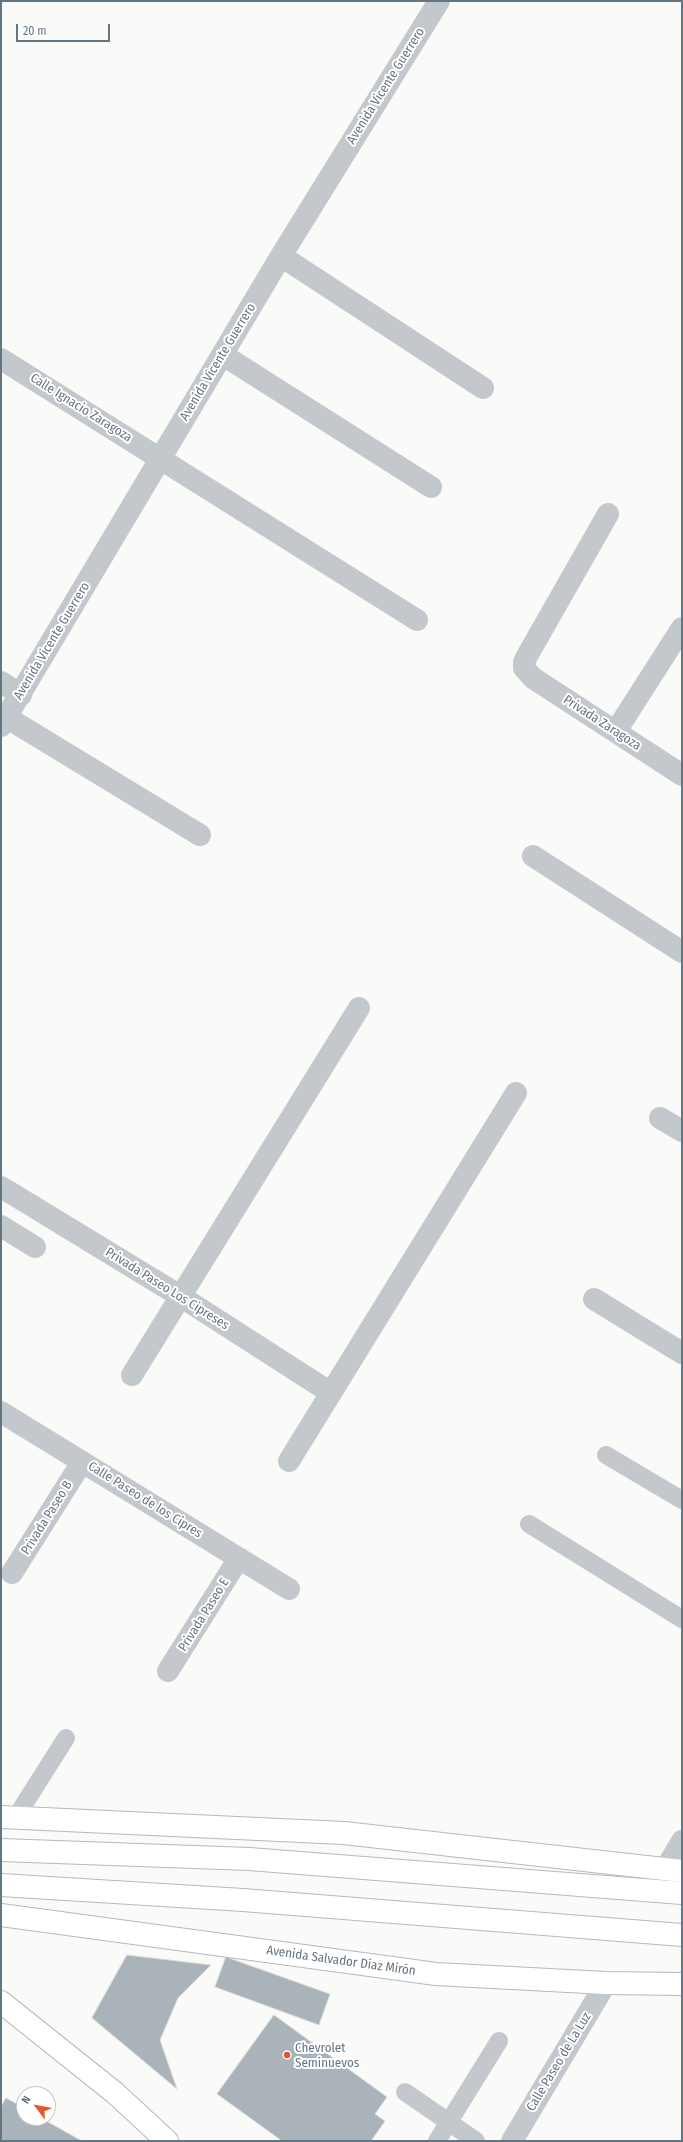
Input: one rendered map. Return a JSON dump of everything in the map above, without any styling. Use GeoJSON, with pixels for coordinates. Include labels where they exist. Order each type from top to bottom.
{"type":"FeatureCollection","features":[{"type":"Feature","properties":{"kind":"main road"},"geometry":{"type":"LineString","coordinates":[[8,1817],[344,1833],[674,1869]]}},
{"type":"Feature","properties":{"kind":"main road"},"geometry":{"type":"LineString","coordinates":[[1,1850],[249,1860],[682,1893]]}},
{"type":"Feature","properties":{"kind":"main road"},"geometry":{"type":"LineString","coordinates":[[1,1885],[243,1900],[682,1935]]}},
{"type":"Feature","properties":{"kind":"main road","name":"Avenida Salvador Díaz Mirón"},"geometry":{"type":"LineString","coordinates":[[1,1916],[436,1974],[606,1983],[682,1984]]}},
{"type":"Feature","properties":{"kind":"main road"},"geometry":{"type":"LineString","coordinates":[[1,2002],[115,2093],[168,2141]]}},
{"type":"Feature","properties":{"kind":"street","name":"Avenida Vicente Guerrero"},"geometry":{"type":"LineString","coordinates":[[4,722],[281,256],[439,1]]}},
{"type":"Feature","properties":{"kind":"street"},"geometry":{"type":"LineString","coordinates":[[281,256],[483,388]]}},
{"type":"Feature","properties":{"kind":"street"},"geometry":{"type":"LineString","coordinates":[[223,355],[431,487]]}},
{"type":"Feature","properties":{"kind":"street","name":"Calle Ignacio Zaragoza"},"geometry":{"type":"LineString","coordinates":[[1,359],[417,620]]}},
{"type":"Feature","properties":{"kind":"street","name":"Privada Zaragoza"},"geometry":{"type":"LineString","coordinates":[[608,514],[527,656],[524,662],[524,668],[533,678],[616,731],[682,776]]}},
{"type":"Feature","properties":{"kind":"street"},"geometry":{"type":"LineString","coordinates":[[616,731],[682,628]]}},
{"type":"Feature","properties":{"kind":"street"},"geometry":{"type":"LineString","coordinates":[[1,682],[21,695]]}},
{"type":"Feature","properties":{"kind":"street"},"geometry":{"type":"LineString","coordinates":[[4,722],[200,835]]}},
{"type":"Feature","properties":{"kind":"street"},"geometry":{"type":"LineString","coordinates":[[534,856],[682,952]]}},
{"type":"Feature","properties":{"kind":"street"},"geometry":{"type":"LineString","coordinates":[[132,1375],[359,1008]]}},
{"type":"Feature","properties":{"kind":"street"},"geometry":{"type":"LineString","coordinates":[[289,1461],[516,1094]]}},
{"type":"Feature","properties":{"kind":"street"},"geometry":{"type":"LineString","coordinates":[[660,1118],[682,1131]]}},
{"type":"Feature","properties":{"kind":"street","name":"Privada Paseo Los Cipreses"},"geometry":{"type":"LineString","coordinates":[[1,1187],[180,1296],[331,1393]]}},
{"type":"Feature","properties":{"kind":"street"},"geometry":{"type":"LineString","coordinates":[[1,1226],[36,1247]]}},
{"type":"Feature","properties":{"kind":"street"},"geometry":{"type":"LineString","coordinates":[[594,1298],[682,1353]]}},
{"type":"Feature","properties":{"kind":"street","name":"Calle Paseo de los Cipres"},"geometry":{"type":"LineString","coordinates":[[1,1412],[289,1589]]}},
{"type":"Feature","properties":{"kind":"street","name":"Privada Paseo B"},"geometry":{"type":"LineString","coordinates":[[12,1574],[82,1462]]}},
{"type":"Feature","properties":{"kind":"street","name":"Privada Paseo E"},"geometry":{"type":"LineString","coordinates":[[168,1671],[239,1558]]}},
{"type":"Feature","properties":{"kind":"street"},"geometry":{"type":"LineString","coordinates":[[674,1869],[682,1841]]}},
{"type":"Feature","properties":{"kind":"street","name":"Calle Paseo de La Luz"},"geometry":{"type":"LineString","coordinates":[[512,2141],[606,1983]]}},
{"type":"Feature","properties":{"kind":"lane"},"geometry":{"type":"LineString","coordinates":[[606,1455],[682,1500]]}},
{"type":"Feature","properties":{"kind":"lane"},"geometry":{"type":"LineString","coordinates":[[529,1524],[682,1619]]}},
{"type":"Feature","properties":{"kind":"lane"},"geometry":{"type":"LineString","coordinates":[[8,1817],[66,1738]]}},
{"type":"Feature","properties":{"kind":"lane"},"geometry":{"type":"LineString","coordinates":[[437,2141],[499,2041]]}},
{"type":"Feature","properties":{"kind":"lane"},"geometry":{"type":"LineString","coordinates":[[405,2092],[476,2141]]}},
{"type":"Feature","properties":{"kind":"building"},"geometry":{"type":"Polygon","coordinates":[[[127,1955],[211,1965],[178,1998],[160,2040],[177,2089],[92,2018],[127,1955]]]}},
{"type":"Feature","properties":{"kind":"building"},"geometry":{"type":"Polygon","coordinates":[[[226,1957],[330,1994],[319,2025],[215,1987],[226,1957]]]}},
{"type":"Feature","properties":{"kind":"building","name":"Chevrolet Seminuevos"},"geometry":{"type":"Polygon","coordinates":[[[274,2015],[387,2097],[375,2114],[385,2121],[371,2141],[282,2141],[217,2094],[274,2015]]]}},
{"type":"Feature","properties":{"kind":"building"},"geometry":{"type":"Polygon","coordinates":[[[6,2098],[16,2104],[16,2126],[55,2126],[82,2141],[1,2141],[1,2107],[6,2098]]]}},
{"type":"Feature","properties":{"kind":"place","name":"Chevrolet Seminuevos"},"geometry":{"type":"Point","coordinates":[287,2055]}}]}
